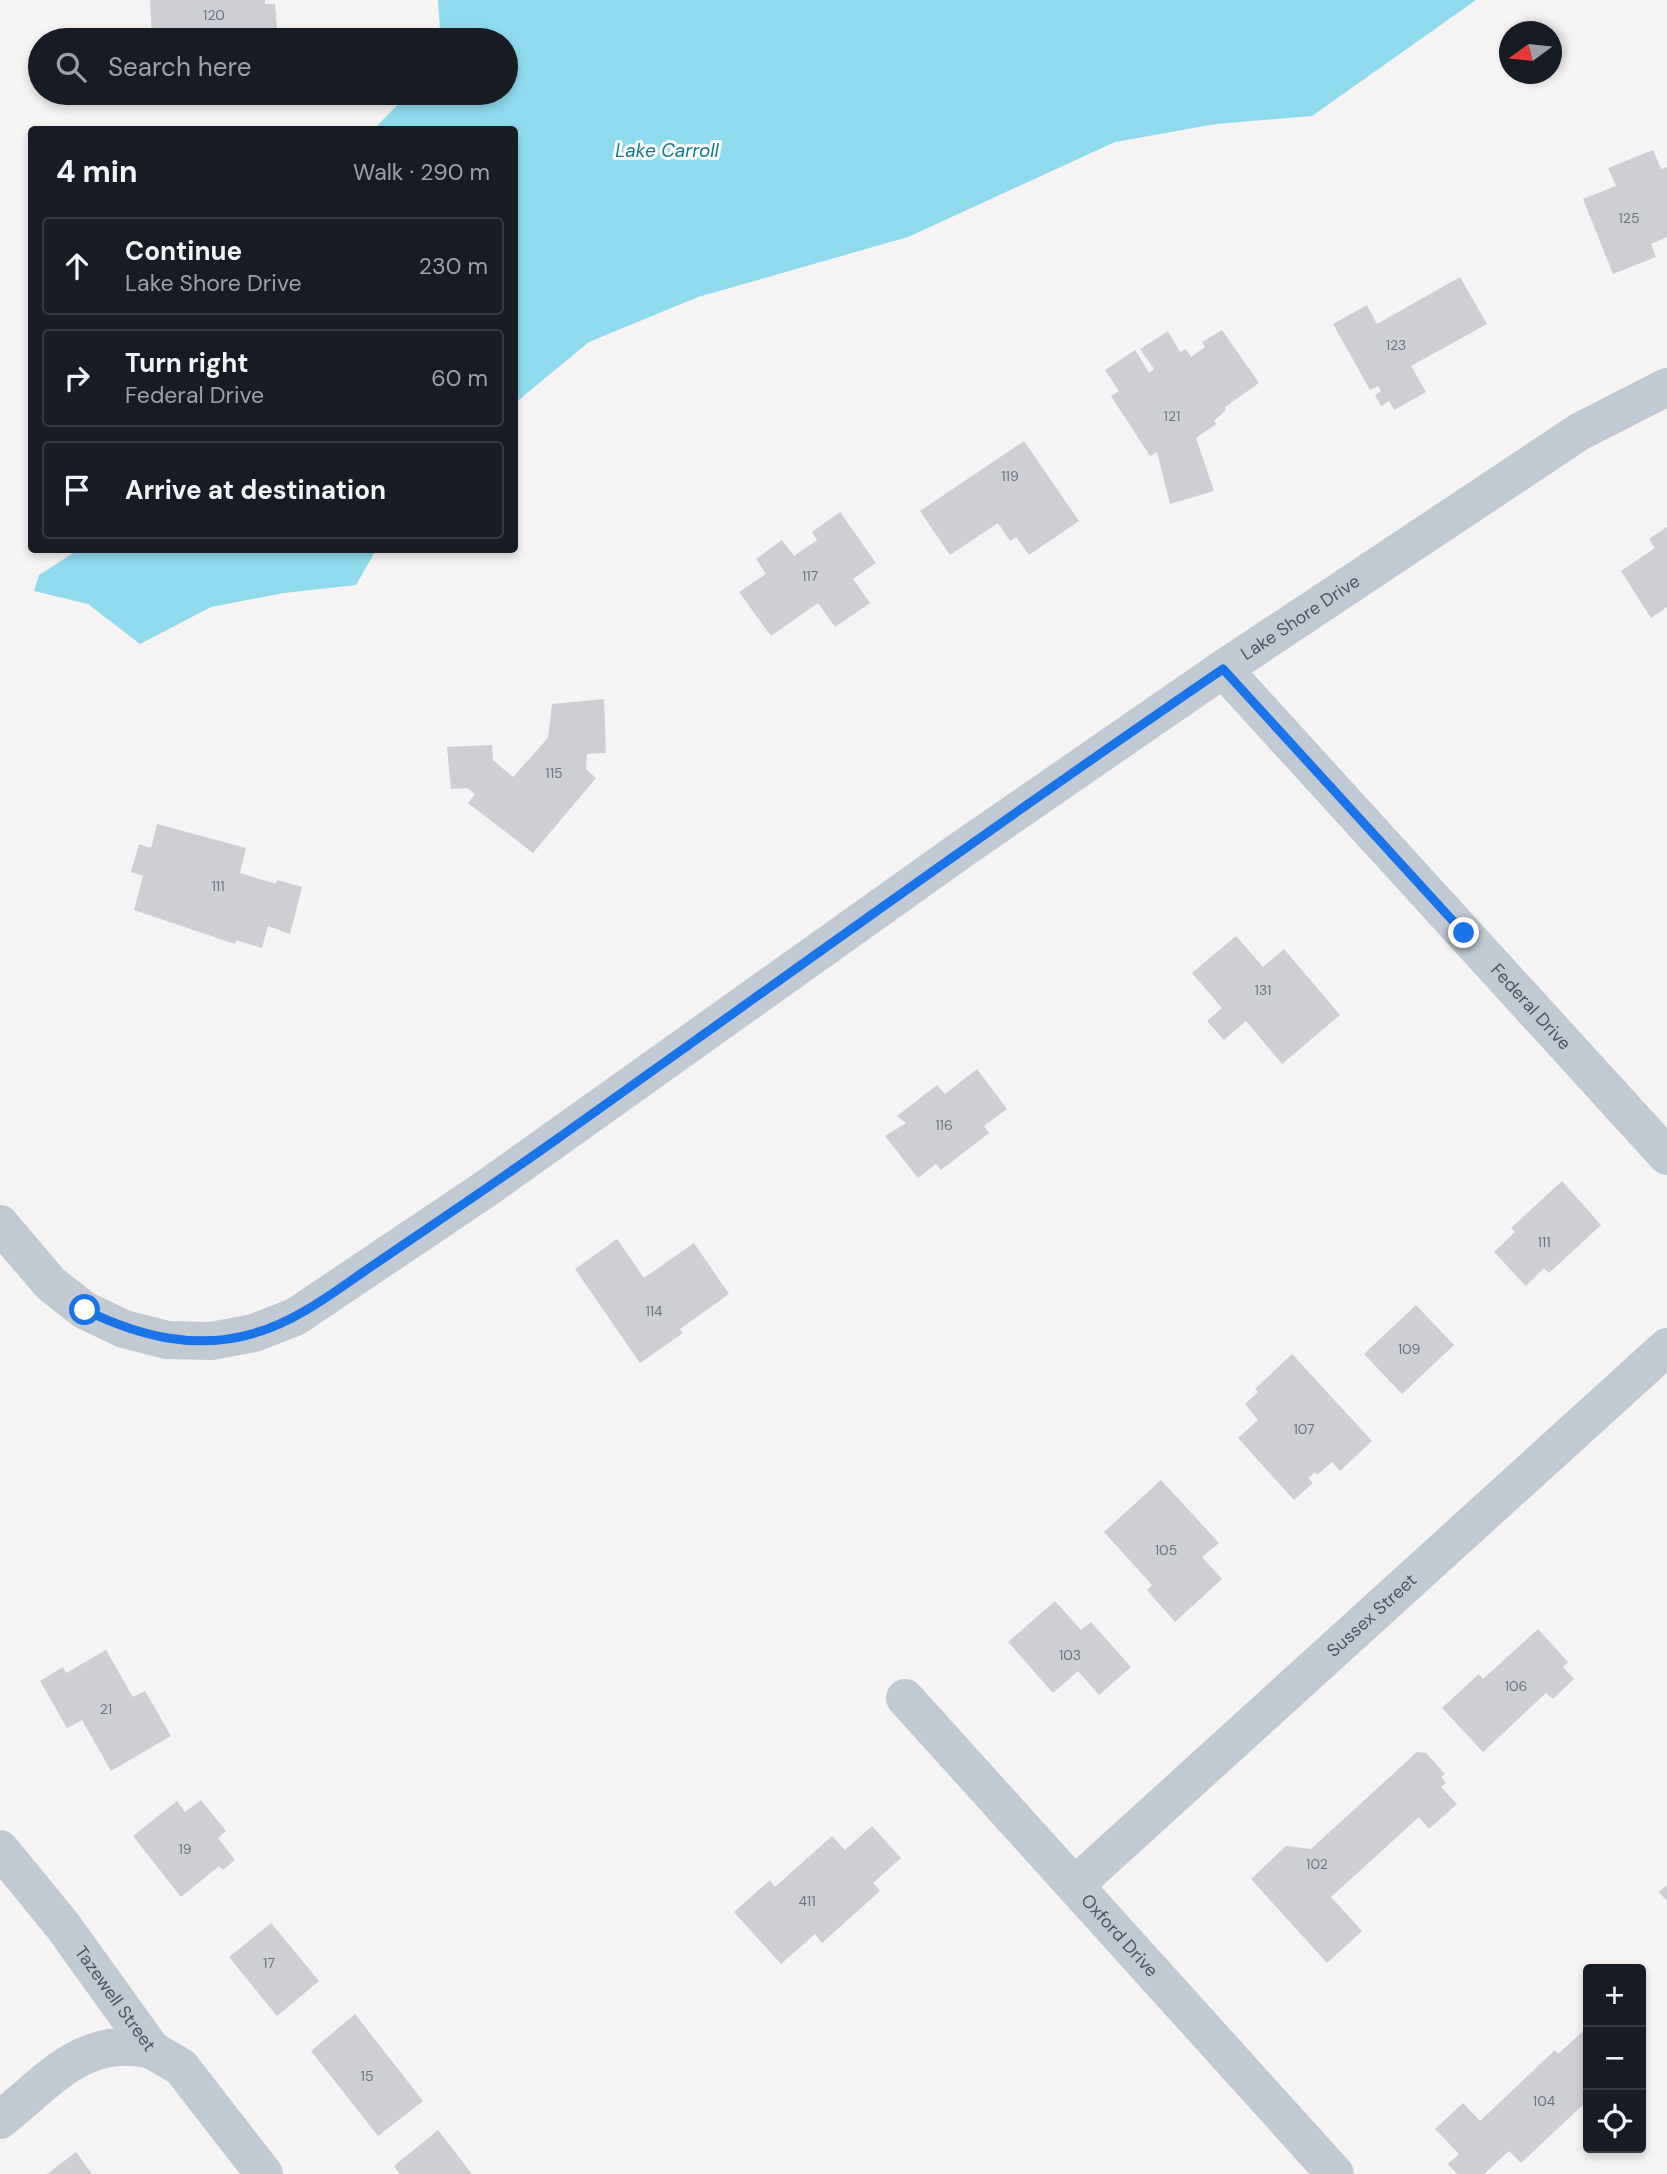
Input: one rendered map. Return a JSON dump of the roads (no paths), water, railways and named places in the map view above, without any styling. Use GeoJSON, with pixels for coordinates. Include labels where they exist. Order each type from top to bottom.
{"type":"FeatureCollection","features":[{"type":"Feature","properties":{"kind":"street","name":"Lake Shore Drive"},"geometry":{"type":"LineString","coordinates":[[0,1224],[50,1283],[85,1310],[124,1329],[167,1340],[211,1341],[254,1333],[295,1317],[484,1191],[961,850],[1223,669],[1579,432],[1667,387]]}},
{"type":"Feature","properties":{"kind":"street","name":"Federal Drive"},"geometry":{"type":"LineString","coordinates":[[1223,669],[1667,1156]]}},
{"type":"Feature","properties":{"kind":"street","name":"Sussex Street"},"geometry":{"type":"LineString","coordinates":[[1075,1885],[1667,1347]]}},
{"type":"Feature","properties":{"kind":"street","name":"Oxford Drive"},"geometry":{"type":"LineString","coordinates":[[905,1698],[1335,2174]]}},
{"type":"Feature","properties":{"kind":"street","name":"Tazewell Street"},"geometry":{"type":"LineString","coordinates":[[0,1849],[63,1926],[152,2050],[181,2067],[264,2174]]}},
{"type":"Feature","properties":{"kind":"street"},"geometry":{"type":"LineString","coordinates":[[0,2120],[77,2058],[103,2047],[130,2045],[152,2050]]}},
{"type":"Feature","properties":{"kind":"water","name":"Lake Carroll"},"geometry":{"type":"Polygon","coordinates":[[[438,0],[1476,0],[1312,116],[1216,124],[1115,142],[908,237],[698,297],[589,342],[518,401],[518,126],[377,126],[397,105],[518,105],[518,28],[440,28],[438,0]]]}},
{"type":"Feature","properties":{"kind":"water"},"geometry":{"type":"Polygon","coordinates":[[[73,553],[374,553],[356,585],[284,593],[211,607],[140,644],[88,604],[34,591],[39,575],[73,553]]]}}]}
